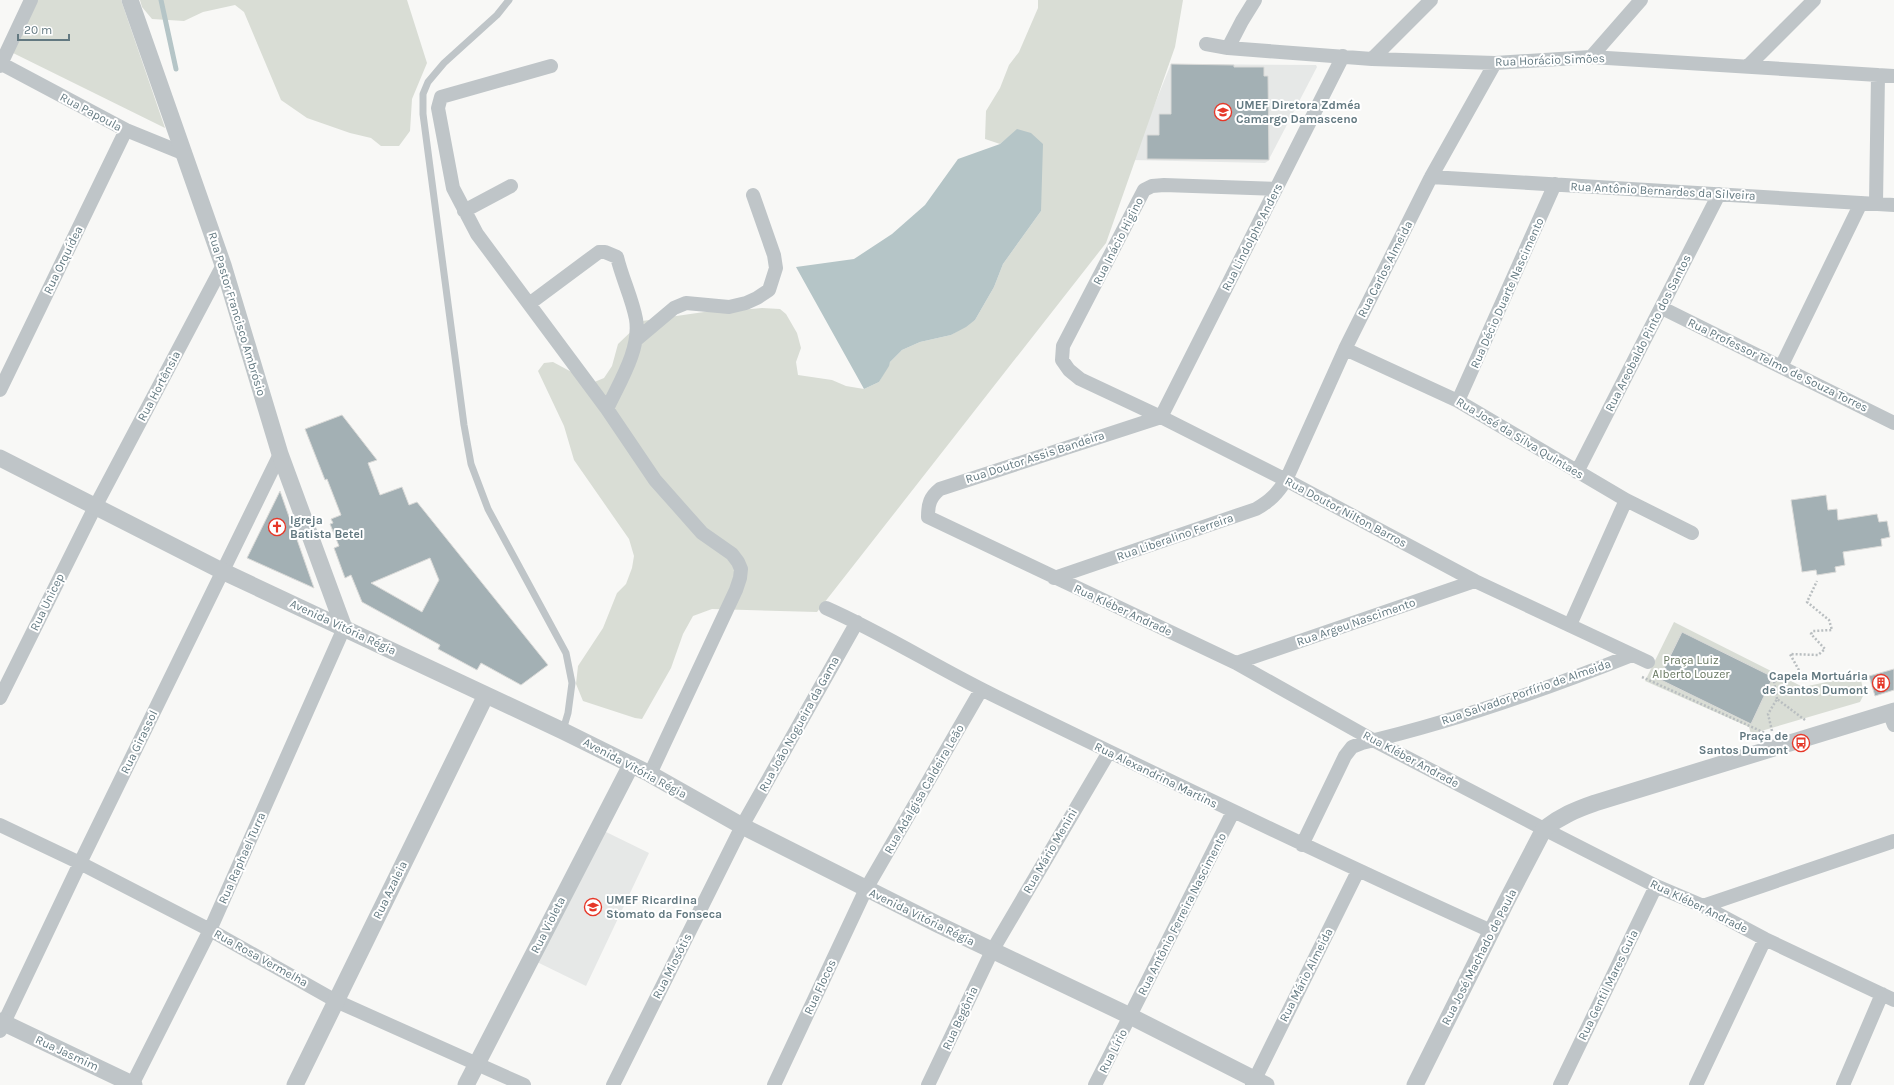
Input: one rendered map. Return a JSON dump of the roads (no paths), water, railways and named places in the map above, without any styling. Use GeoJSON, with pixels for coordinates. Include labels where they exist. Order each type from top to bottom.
{"type":"FeatureCollection","features":[{"type":"Feature","properties":{"kind":"street"},"geometry":{"type":"LineString","coordinates":[[0,64],[31,0]]}},
{"type":"Feature","properties":{"kind":"street","name":"Rua Pastor Francisco Ambrósio"},"geometry":{"type":"LineString","coordinates":[[130,0],[224,265],[280,454],[344,628]]}},
{"type":"Feature","properties":{"kind":"street"},"geometry":{"type":"LineString","coordinates":[[1228,48],[1255,0]]}},
{"type":"Feature","properties":{"kind":"street"},"geometry":{"type":"LineString","coordinates":[[1372,59],[1431,0]]}},
{"type":"Feature","properties":{"kind":"street"},"geometry":{"type":"LineString","coordinates":[[1592,57],[1641,0]]}},
{"type":"Feature","properties":{"kind":"street"},"geometry":{"type":"LineString","coordinates":[[1747,67],[1814,0]]}},
{"type":"Feature","properties":{"kind":"street","name":"Rua Horácio Simões"},"geometry":{"type":"LineString","coordinates":[[1206,44],[1228,48],[1372,59],[1494,62],[1592,57],[1894,76]]}},
{"type":"Feature","properties":{"kind":"street","name":"Rua Lindolphe Anders"},"geometry":{"type":"LineString","coordinates":[[1161,417],[1343,56]]}},
{"type":"Feature","properties":{"kind":"street","name":"Rua Carlos Almeida"},"geometry":{"type":"LineString","coordinates":[[1286,480],[1345,349],[1431,177],[1494,62]]}},
{"type":"Feature","properties":{"kind":"street","name":"Rua Papoula"},"geometry":{"type":"LineString","coordinates":[[0,64],[126,130],[185,154]]}},
{"type":"Feature","properties":{"kind":"street"},"geometry":{"type":"LineString","coordinates":[[551,66],[440,97],[438,108],[453,188],[477,234],[607,409],[655,480],[702,533],[732,554],[741,569],[736,590],[650,774]]}},
{"type":"Feature","properties":{"kind":"street"},"geometry":{"type":"LineString","coordinates":[[1876,203],[1878,76]]}},
{"type":"Feature","properties":{"kind":"street","name":"Rua Orquídea"},"geometry":{"type":"LineString","coordinates":[[0,390],[126,130]]}},
{"type":"Feature","properties":{"kind":"street","name":"Rua Antônio Bernardes da Silveira"},"geometry":{"type":"LineString","coordinates":[[1431,177],[1894,205]]}},
{"type":"Feature","properties":{"kind":"street","name":"Rua Décio Duarte Nascimento"},"geometry":{"type":"LineString","coordinates":[[1458,401],[1556,184]]}},
{"type":"Feature","properties":{"kind":"street","name":"Rua Inácio Higino"},"geometry":{"type":"LineString","coordinates":[[1064,346],[1144,190],[1152,186],[1164,185],[1276,189]]}},
{"type":"Feature","properties":{"kind":"street"},"geometry":{"type":"LineString","coordinates":[[464,211],[511,186]]}},
{"type":"Feature","properties":{"kind":"street","name":"Rua Areobaldo Pinto dos Santos"},"geometry":{"type":"LineString","coordinates":[[1577,472],[1719,194]]}},
{"type":"Feature","properties":{"kind":"street"},"geometry":{"type":"LineString","coordinates":[[636,340],[674,308],[686,304],[730,307],[746,304],[769,290],[776,268],[774,255],[753,195]]}},
{"type":"Feature","properties":{"kind":"street"},"geometry":{"type":"LineString","coordinates":[[1781,367],[1861,203]]}},
{"type":"Feature","properties":{"kind":"street"},"geometry":{"type":"LineString","coordinates":[[528,304],[570,274],[592,255],[598,252],[605,252],[617,257],[636,320],[636,340],[607,409]]}},
{"type":"Feature","properties":{"kind":"street","name":"Rua Hortênsia"},"geometry":{"type":"LineString","coordinates":[[95,507],[224,265]]}},
{"type":"Feature","properties":{"kind":"street","name":"Rua Professor Telmo de Souza Torres"},"geometry":{"type":"LineString","coordinates":[[1662,308],[1781,367],[1893,419]]}},
{"type":"Feature","properties":{"kind":"street","name":"Rua Doutor Nilton Barros"},"geometry":{"type":"LineString","coordinates":[[1064,346],[1062,360],[1069,370],[1080,379],[1161,417],[1286,480],[1476,581],[1648,662]]}},
{"type":"Feature","properties":{"kind":"street","name":"Rua José da Silva Quintaes"},"geometry":{"type":"LineString","coordinates":[[1345,349],[1458,401],[1626,500],[1692,533]]}},
{"type":"Feature","properties":{"kind":"street","name":"Rua Doutor Assis Bandeira"},"geometry":{"type":"LineString","coordinates":[[928,517],[928,506],[932,496],[940,489],[1161,417]]}},
{"type":"Feature","properties":{"kind":"street","name":"Rua Girassol"},"geometry":{"type":"LineString","coordinates":[[1,1025],[280,454]]}},
{"type":"Feature","properties":{"kind":"street","name":"Avenida Vitória Régia"},"geometry":{"type":"LineString","coordinates":[[0,458],[222,571],[563,731],[650,774],[742,826],[992,951],[1130,1016],[1257,1083]]}},
{"type":"Feature","properties":{"kind":"street","name":"Rua Liberalino Ferreira"},"geometry":{"type":"LineString","coordinates":[[1054,578],[1256,509],[1269,502],[1277,494],[1286,480]]}},
{"type":"Feature","properties":{"kind":"street"},"geometry":{"type":"LineString","coordinates":[[1570,625],[1626,500]]}},
{"type":"Feature","properties":{"kind":"street","name":"Rua Unicep"},"geometry":{"type":"LineString","coordinates":[[0,698],[95,507]]}},
{"type":"Feature","properties":{"kind":"street","name":"Rua Kléber Andrade"},"geometry":{"type":"LineString","coordinates":[[928,517],[1236,663],[1373,740],[1544,829],[1656,886],[1703,906],[1765,939],[1888,997]]}},
{"type":"Feature","properties":{"kind":"street","name":"Rua Argeu Nascimento"},"geometry":{"type":"LineString","coordinates":[[1236,663],[1476,581]]}},
{"type":"Feature","properties":{"kind":"street","name":"Rua Alexandrina Martins"},"geometry":{"type":"LineString","coordinates":[[826,608],[857,622],[981,690],[1233,812],[1358,871],[1491,931]]}},
{"type":"Feature","properties":{"kind":"street","name":"Rua João Nogueira da Gama"},"geometry":{"type":"LineString","coordinates":[[742,826],[857,622]]}},
{"type":"Feature","properties":{"kind":"street","name":"Rua Raphael Turra"},"geometry":{"type":"LineString","coordinates":[[133,1085],[210,930],[344,628]]}},
{"type":"Feature","properties":{"kind":"street","name":"Rua Salvador Porfírio de Almeida"},"geometry":{"type":"LineString","coordinates":[[1302,844],[1345,756],[1352,747],[1474,712],[1587,673],[1632,655]]}},
{"type":"Feature","properties":{"kind":"street","name":"Rua Adalgisa Caldeira Leão"},"geometry":{"type":"LineString","coordinates":[[866,889],[981,690]]}},
{"type":"Feature","properties":{"kind":"street","name":"Rua Azaleia"},"geometry":{"type":"LineString","coordinates":[[295,1085],[486,695]]}},
{"type":"Feature","properties":{"kind":"street"},"geometry":{"type":"LineString","coordinates":[[1544,829],[1569,812],[1789,743],[1892,716]]}},
{"type":"Feature","properties":{"kind":"street","name":"Rua Mário Menini"},"geometry":{"type":"LineString","coordinates":[[992,951],[1109,752]]}},
{"type":"Feature","properties":{"kind":"street","name":"Rua Violeta"},"geometry":{"type":"LineString","coordinates":[[466,1085],[631,765]]}},
{"type":"Feature","properties":{"kind":"street","name":"Rua Antônio Ferreira Nascimento"},"geometry":{"type":"LineString","coordinates":[[1130,1016],[1233,812]]}},
{"type":"Feature","properties":{"kind":"street","name":"Rua Rosa Vermelha"},"geometry":{"type":"LineString","coordinates":[[0,825],[80,863],[210,930],[336,1001],[524,1085]]}},
{"type":"Feature","properties":{"kind":"street","name":"Rua Miosótis"},"geometry":{"type":"LineString","coordinates":[[613,1085],[742,826]]}},
{"type":"Feature","properties":{"kind":"street","name":"Rua José Machado de Paula"},"geometry":{"type":"LineString","coordinates":[[1415,1085],[1491,931],[1544,829]]}},
{"type":"Feature","properties":{"kind":"street"},"geometry":{"type":"LineString","coordinates":[[1703,906],[1894,841]]}},
{"type":"Feature","properties":{"kind":"street","name":"Rua Mário Almeida"},"geometry":{"type":"LineString","coordinates":[[1257,1083],[1358,871]]}},
{"type":"Feature","properties":{"kind":"street","name":"Rua Gentil Mares Guia"},"geometry":{"type":"LineString","coordinates":[[1560,1085],[1656,886]]}},
{"type":"Feature","properties":{"kind":"street","name":"Rua Flocos"},"geometry":{"type":"LineString","coordinates":[[774,1085],[866,889]]}},
{"type":"Feature","properties":{"kind":"street"},"geometry":{"type":"LineString","coordinates":[[1696,1085],[1765,939]]}},
{"type":"Feature","properties":{"kind":"street","name":"Rua Begônia"},"geometry":{"type":"LineString","coordinates":[[928,1085],[992,951]]}},
{"type":"Feature","properties":{"kind":"street"},"geometry":{"type":"LineString","coordinates":[[1843,1085],[1888,997]]}},
{"type":"Feature","properties":{"kind":"street","name":"Rua Lírio"},"geometry":{"type":"LineString","coordinates":[[1095,1085],[1130,1016]]}},
{"type":"Feature","properties":{"kind":"street","name":"Rua Jasmim"},"geometry":{"type":"LineString","coordinates":[[1,1025],[133,1085]]}},
{"type":"Feature","properties":{"kind":"lane"},"geometry":{"type":"LineString","coordinates":[[509,0],[497,15],[444,63],[428,82],[423,94],[423,114],[464,425],[471,464],[488,508],[566,653],[572,684],[568,713],[563,731]]}},
{"type":"Feature","properties":{"kind":"waterway"},"geometry":{"type":"LineString","coordinates":[[161,0],[176,69]]}},
{"type":"Feature","properties":{"kind":"place","name":"UMEF Diretora Zdméa Camargo Damasceno"},"geometry":{"type":"Point","coordinates":[1223,112]}},
{"type":"Feature","properties":{"kind":"place","name":"Igreja Batista Betel"},"geometry":{"type":"Point","coordinates":[277,527]}},
{"type":"Feature","properties":{"kind":"place","name":"Capela Mortuária de Santos Dumont"},"geometry":{"type":"Point","coordinates":[1881,683]}},
{"type":"Feature","properties":{"kind":"place","name":"Praça de Santos Dumont"},"geometry":{"type":"Point","coordinates":[1801,743]}},
{"type":"Feature","properties":{"kind":"place","name":"UMEF Ricardina Stomato da Fonseca"},"geometry":{"type":"Point","coordinates":[593,907]}},
{"type":"Feature","properties":{"kind":"park label","name":"Praça Luiz Alberto Louzer"},"geometry":{"type":"Point","coordinates":[1691,667]}}]}
